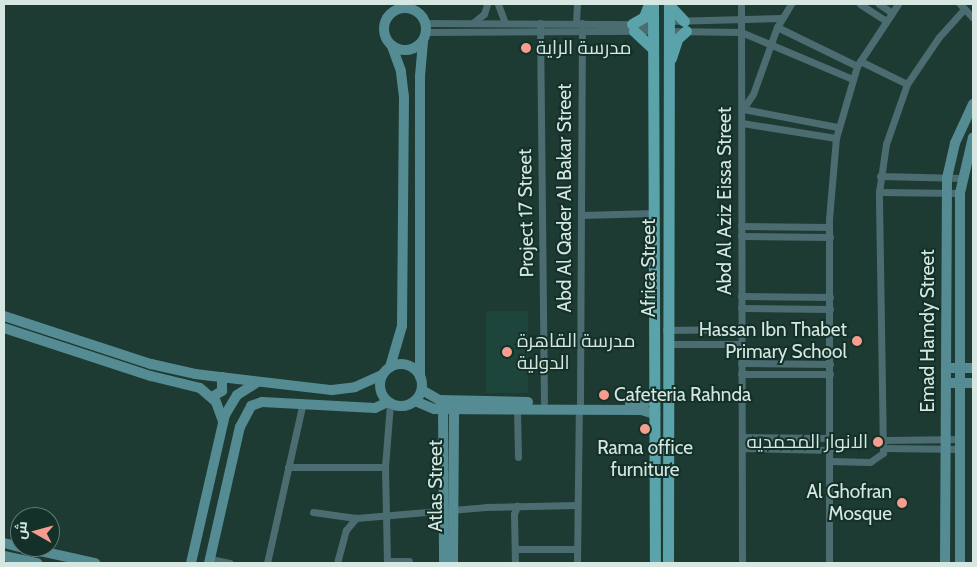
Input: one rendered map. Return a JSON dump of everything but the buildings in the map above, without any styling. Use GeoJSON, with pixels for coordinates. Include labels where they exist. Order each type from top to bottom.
{"type":"FeatureCollection","features":[{"type":"Feature","properties":{"kind":"main road"},"geometry":{"type":"LineString","coordinates":[[649,4],[644,17],[633,28],[654,49]]}},
{"type":"Feature","properties":{"kind":"main road","name":"Africa Street"},"geometry":{"type":"LineString","coordinates":[[653,4],[655,563]]}},
{"type":"Feature","properties":{"kind":"main road"},"geometry":{"type":"LineString","coordinates":[[668,63],[685,26],[669,4]]}},
{"type":"Feature","properties":{"kind":"main road","name":"Africa Street"},"geometry":{"type":"LineString","coordinates":[[668,563],[666,330],[669,4]]}},
{"type":"Feature","properties":{"kind":"street"},"geometry":{"type":"LineString","coordinates":[[474,22],[484,14],[488,4],[497,4],[505,23]]}},
{"type":"Feature","properties":{"kind":"street","name":"Abd Al Qader Al Bakar Street"},"geometry":{"type":"LineString","coordinates":[[576,4],[580,26],[581,215],[577,563]]}},
{"type":"Feature","properties":{"kind":"street","name":"Abd Al Aziz Eissa Street"},"geometry":{"type":"LineString","coordinates":[[741,4],[743,109],[741,226],[742,563]]}},
{"type":"Feature","properties":{"kind":"street"},"geometry":{"type":"LineString","coordinates":[[791,4],[777,27],[753,94],[743,109],[837,127]]}},
{"type":"Feature","properties":{"kind":"street"},"geometry":{"type":"LineString","coordinates":[[860,4],[885,20]]}},
{"type":"Feature","properties":{"kind":"street"},"geometry":{"type":"LineString","coordinates":[[879,4],[891,12]]}},
{"type":"Feature","properties":{"kind":"street"},"geometry":{"type":"LineString","coordinates":[[829,563],[829,227],[837,127],[859,63],[885,20],[898,4]]}},
{"type":"Feature","properties":{"kind":"street"},"geometry":{"type":"LineString","coordinates":[[4,316],[150,364],[222,377],[340,390],[363,385],[382,375],[390,366],[402,326],[404,97],[401,72],[392,46],[385,35],[385,23],[397,6],[415,7],[425,31],[420,76],[420,377],[422,390],[415,401],[403,406],[389,403],[375,408],[302,406],[262,402],[246,411],[230,465],[209,561],[230,563]]}},
{"type":"Feature","properties":{"kind":"street"},"geometry":{"type":"LineString","coordinates":[[830,461],[870,462],[880,457],[884,448],[879,192],[886,144],[907,84],[962,6],[973,18]]}},
{"type":"Feature","properties":{"kind":"street"},"geometry":{"type":"LineString","coordinates":[[685,26],[740,19],[782,18]]}},
{"type":"Feature","properties":{"kind":"street"},"geometry":{"type":"LineString","coordinates":[[392,46],[409,50],[425,31],[474,22],[633,28],[653,27]]}},
{"type":"Feature","properties":{"kind":"street","name":"Project 17 Street"},"geometry":{"type":"LineString","coordinates":[[540,23],[544,402]]}},
{"type":"Feature","properties":{"kind":"street"},"geometry":{"type":"LineString","coordinates":[[425,31],[540,31],[580,26]]}},
{"type":"Feature","properties":{"kind":"street"},"geometry":{"type":"LineString","coordinates":[[669,26],[741,32],[852,79]]}},
{"type":"Feature","properties":{"kind":"street"},"geometry":{"type":"LineString","coordinates":[[777,27],[907,84]]}},
{"type":"Feature","properties":{"kind":"street","name":"Emad Hamdy Street"},"geometry":{"type":"LineString","coordinates":[[945,563],[946,193],[954,143],[973,104]]}},
{"type":"Feature","properties":{"kind":"street"},"geometry":{"type":"LineString","coordinates":[[742,123],[836,138]]}},
{"type":"Feature","properties":{"kind":"street","name":"Emad Hamdy Street"},"geometry":{"type":"LineString","coordinates":[[960,563],[960,194],[962,178],[973,137]]}},
{"type":"Feature","properties":{"kind":"street"},"geometry":{"type":"LineString","coordinates":[[880,176],[962,178]]}},
{"type":"Feature","properties":{"kind":"street"},"geometry":{"type":"LineString","coordinates":[[879,192],[960,194]]}},
{"type":"Feature","properties":{"kind":"street"},"geometry":{"type":"LineString","coordinates":[[581,215],[654,213]]}},
{"type":"Feature","properties":{"kind":"street"},"geometry":{"type":"LineString","coordinates":[[741,226],[829,227]]}},
{"type":"Feature","properties":{"kind":"street"},"geometry":{"type":"LineString","coordinates":[[741,236],[830,237]]}},
{"type":"Feature","properties":{"kind":"street"},"geometry":{"type":"LineString","coordinates":[[741,296],[830,298]]}},
{"type":"Feature","properties":{"kind":"street"},"geometry":{"type":"LineString","coordinates":[[741,308],[830,309]]}},
{"type":"Feature","properties":{"kind":"street"},"geometry":{"type":"LineString","coordinates":[[4,328],[151,376],[195,386],[212,397],[223,421]]}},
{"type":"Feature","properties":{"kind":"street"},"geometry":{"type":"LineString","coordinates":[[666,330],[741,329]]}},
{"type":"Feature","properties":{"kind":"street"},"geometry":{"type":"LineString","coordinates":[[667,344],[741,344]]}},
{"type":"Feature","properties":{"kind":"street"},"geometry":{"type":"LineString","coordinates":[[741,362],[830,364]]}},
{"type":"Feature","properties":{"kind":"street"},"geometry":{"type":"LineString","coordinates":[[390,366],[408,365],[420,377]]}},
{"type":"Feature","properties":{"kind":"street"},"geometry":{"type":"LineString","coordinates":[[946,368],[973,368]]}},
{"type":"Feature","properties":{"kind":"street"},"geometry":{"type":"LineString","coordinates":[[741,374],[830,374]]}},
{"type":"Feature","properties":{"kind":"street"},"geometry":{"type":"LineString","coordinates":[[382,375],[380,386],[389,403],[386,467],[387,562],[409,561]]}},
{"type":"Feature","properties":{"kind":"street"},"geometry":{"type":"LineString","coordinates":[[212,397],[222,391],[222,377]]}},
{"type":"Feature","properties":{"kind":"street"},"geometry":{"type":"LineString","coordinates":[[191,563],[223,421],[237,395],[246,387],[260,382]]}},
{"type":"Feature","properties":{"kind":"street"},"geometry":{"type":"LineString","coordinates":[[946,383],[973,383]]}},
{"type":"Feature","properties":{"kind":"street"},"geometry":{"type":"LineString","coordinates":[[422,390],[439,400],[544,402],[579,407]]}},
{"type":"Feature","properties":{"kind":"street"},"geometry":{"type":"LineString","coordinates":[[638,408],[655,398]]}},
{"type":"Feature","properties":{"kind":"street"},"geometry":{"type":"LineString","coordinates":[[415,401],[429,408],[638,408],[655,414]]}},
{"type":"Feature","properties":{"kind":"street"},"geometry":{"type":"LineString","coordinates":[[266,563],[302,406]]}},
{"type":"Feature","properties":{"kind":"street","name":"Atlas Street"},"geometry":{"type":"LineString","coordinates":[[444,563],[448,511],[448,409]]}},
{"type":"Feature","properties":{"kind":"street"},"geometry":{"type":"LineString","coordinates":[[517,409],[518,456]]}},
{"type":"Feature","properties":{"kind":"street"},"geometry":{"type":"LineString","coordinates":[[742,437],[830,438]]}},
{"type":"Feature","properties":{"kind":"street"},"geometry":{"type":"LineString","coordinates":[[885,440],[946,444]]}},
{"type":"Feature","properties":{"kind":"street"},"geometry":{"type":"LineString","coordinates":[[884,448],[960,444]]}},
{"type":"Feature","properties":{"kind":"street"},"geometry":{"type":"LineString","coordinates":[[742,448],[830,450]]}},
{"type":"Feature","properties":{"kind":"street"},"geometry":{"type":"LineString","coordinates":[[288,467],[386,467]]}},
{"type":"Feature","properties":{"kind":"street"},"geometry":{"type":"LineString","coordinates":[[313,512],[356,518],[517,506],[577,504]]}},
{"type":"Feature","properties":{"kind":"street"},"geometry":{"type":"LineString","coordinates":[[515,563],[517,506]]}},
{"type":"Feature","properties":{"kind":"street","name":"Atlas Street"},"geometry":{"type":"LineString","coordinates":[[448,511],[453,563]]}},
{"type":"Feature","properties":{"kind":"street"},"geometry":{"type":"LineString","coordinates":[[337,563],[347,526],[356,518]]}},
{"type":"Feature","properties":{"kind":"street"},"geometry":{"type":"LineString","coordinates":[[515,549],[577,549]]}},
{"type":"Feature","properties":{"kind":"street"},"geometry":{"type":"LineString","coordinates":[[60,555],[95,563]]}},
{"type":"Feature","properties":{"kind":"street"},"geometry":{"type":"LineString","coordinates":[[6,556],[37,563]]}},
{"type":"Feature","properties":{"kind":"shaded area","name":"مدرسة القاهرة الدولية"},"geometry":{"type":"Polygon","coordinates":[[[486,311],[528,311],[528,393],[486,393],[486,311]]]}},
{"type":"Feature","properties":{"kind":"place","name":"مدرسة الراية"},"geometry":{"type":"Point","coordinates":[526,48]}},
{"type":"Feature","properties":{"kind":"place","name":"Hassan Ibn Thabet Primary School"},"geometry":{"type":"Point","coordinates":[857,341]}},
{"type":"Feature","properties":{"kind":"place","name":"مدرسة القاهرة الدولية"},"geometry":{"type":"Point","coordinates":[507,352]}},
{"type":"Feature","properties":{"kind":"place","name":"Cafeteria Rahnda"},"geometry":{"type":"Point","coordinates":[604,395]}},
{"type":"Feature","properties":{"kind":"place","name":"Rama office furniture"},"geometry":{"type":"Point","coordinates":[645,429]}},
{"type":"Feature","properties":{"kind":"place","name":"الانوار المحمديه"},"geometry":{"type":"Point","coordinates":[878,442]}},
{"type":"Feature","properties":{"kind":"place","name":"Al Ghofran Mosque"},"geometry":{"type":"Point","coordinates":[902,503]}}]}
